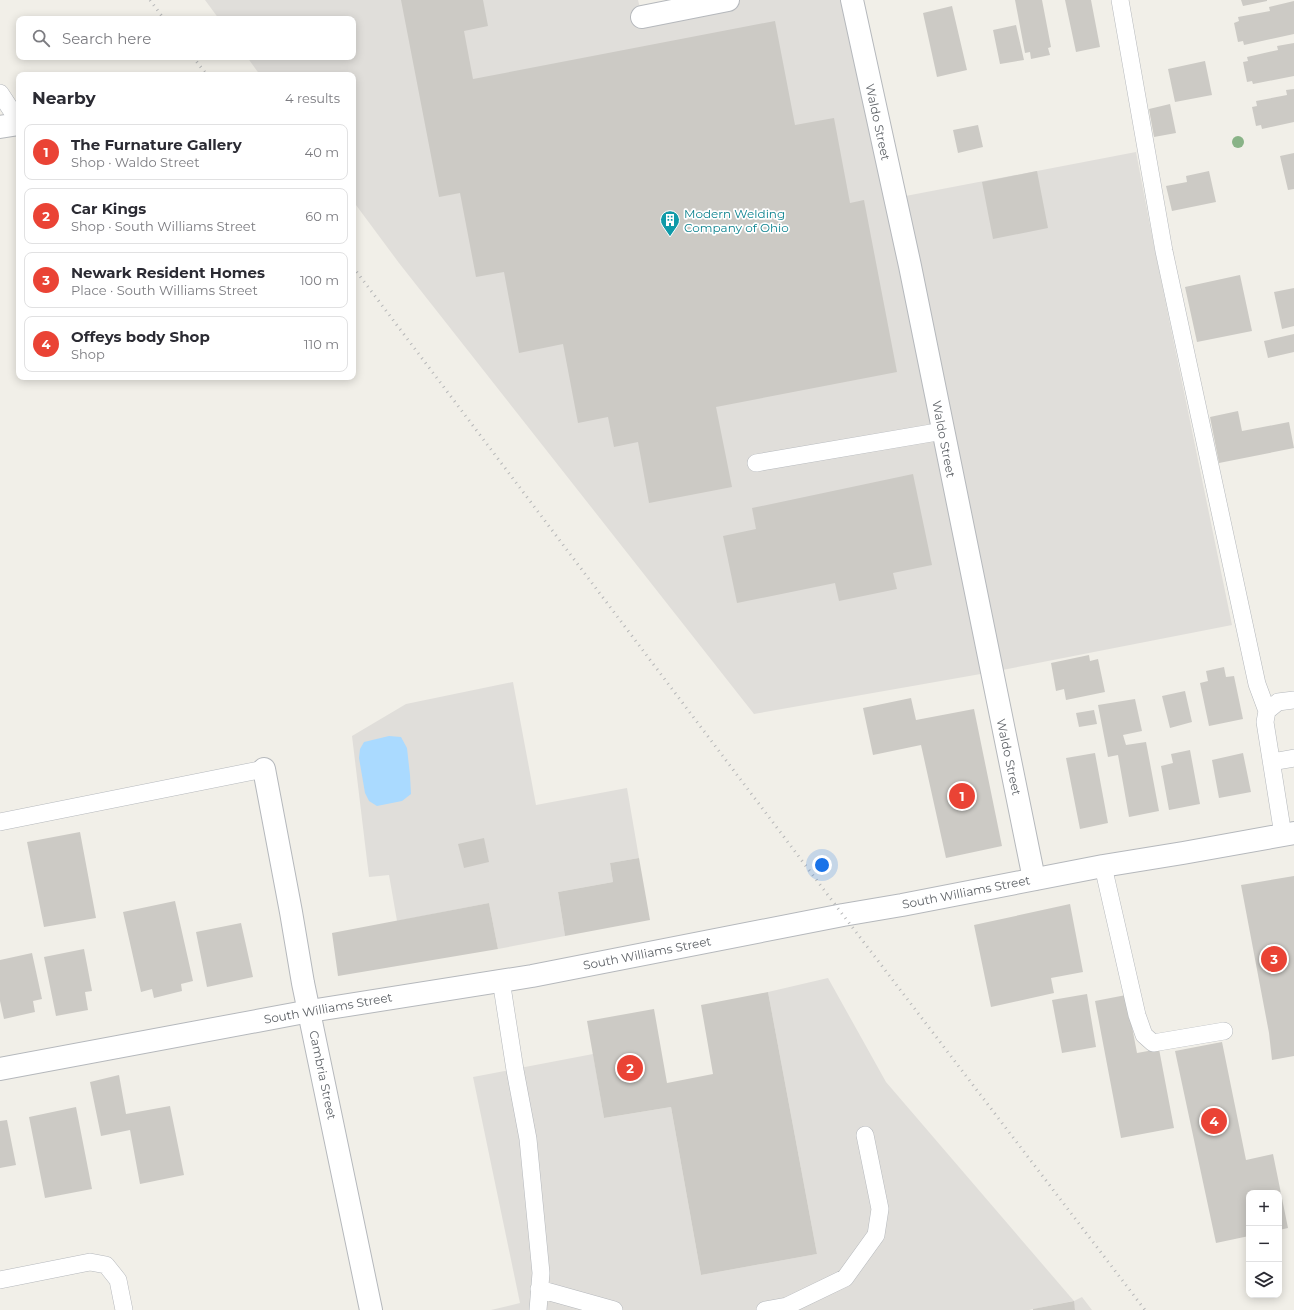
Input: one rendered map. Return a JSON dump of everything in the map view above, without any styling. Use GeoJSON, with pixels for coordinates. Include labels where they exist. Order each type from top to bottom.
{"type":"FeatureCollection","features":[{"type":"Feature","properties":{"kind":"street"},"geometry":{"type":"LineString","coordinates":[[642,17],[728,0]]}},
{"type":"Feature","properties":{"kind":"street","name":"Waldo Street"},"geometry":{"type":"LineString","coordinates":[[852,0],[910,266],[1034,879]]}},
{"type":"Feature","properties":{"kind":"street"},"geometry":{"type":"LineString","coordinates":[[0,127],[16,124]]}},
{"type":"Feature","properties":{"kind":"street","name":"Cambria Street"},"geometry":{"type":"LineString","coordinates":[[264,769],[303,983],[371,1310]]}},
{"type":"Feature","properties":{"kind":"street","name":"South Williams Street"},"geometry":{"type":"LineString","coordinates":[[0,1069],[310,1011],[532,976],[843,914],[902,905],[1103,866],[1289,834]]}},
{"type":"Feature","properties":{"kind":"lane"},"geometry":{"type":"LineString","coordinates":[[1120,0],[1164,251],[1257,684],[1267,711],[1265,722],[1272,762],[1289,834]]}},
{"type":"Feature","properties":{"kind":"lane"},"geometry":{"type":"LineString","coordinates":[[0,93],[16,118]]}},
{"type":"Feature","properties":{"kind":"lane"},"geometry":{"type":"LineString","coordinates":[[756,463],[943,430]]}},
{"type":"Feature","properties":{"kind":"lane"},"geometry":{"type":"LineString","coordinates":[[1267,711],[1278,702],[1294,700]]}},
{"type":"Feature","properties":{"kind":"lane"},"geometry":{"type":"LineString","coordinates":[[1272,762],[1294,758]]}},
{"type":"Feature","properties":{"kind":"lane"},"geometry":{"type":"LineString","coordinates":[[0,822],[264,769]]}},
{"type":"Feature","properties":{"kind":"lane"},"geometry":{"type":"LineString","coordinates":[[1103,866],[1137,1015],[1144,1035],[1154,1043],[1224,1031]]}},
{"type":"Feature","properties":{"kind":"lane"},"geometry":{"type":"LineString","coordinates":[[501,980],[515,1070],[528,1139],[541,1273],[538,1310]]}},
{"type":"Feature","properties":{"kind":"lane"},"geometry":{"type":"LineString","coordinates":[[765,1310],[787,1306],[845,1278],[876,1235],[880,1209],[865,1135]]}},
{"type":"Feature","properties":{"kind":"lane"},"geometry":{"type":"LineString","coordinates":[[0,1280],[90,1262],[106,1265],[118,1280],[124,1310]]}},
{"type":"Feature","properties":{"kind":"lane"},"geometry":{"type":"LineString","coordinates":[[539,1289],[614,1310]]}},
{"type":"Feature","properties":{"kind":"shaded area","name":"Modern Welding Company of Ohio"},"geometry":{"type":"Polygon","coordinates":[[[205,0],[638,0],[642,17],[728,0],[852,0],[895,198],[1136,152],[1232,625],[992,672],[754,714],[399,263],[356,205],[356,72],[258,72],[249,60],[356,60],[356,16],[217,16],[205,0]]]}},
{"type":"Feature","properties":{"kind":"shaded area"},"geometry":{"type":"Polygon","coordinates":[[[513,682],[536,805],[627,788],[639,858],[610,863],[613,882],[558,892],[565,936],[498,949],[489,903],[397,921],[389,875],[369,877],[352,736],[406,704],[513,682]]]}},
{"type":"Feature","properties":{"kind":"shaded area"},"geometry":{"type":"Polygon","coordinates":[[[828,978],[886,1082],[1074,1301],[1082,1297],[1092,1310],[1075,1310],[1073,1301],[1029,1310],[491,1310],[520,1303],[473,1077],[593,1054],[604,1118],[671,1107],[701,1275],[817,1254],[768,992],[828,978]]]}},
{"type":"Feature","properties":{"kind":"water"},"geometry":{"type":"Polygon","coordinates":[[[389,736],[401,737],[407,748],[411,794],[402,801],[377,806],[369,801],[365,793],[359,758],[360,749],[364,742],[389,736]]]}},
{"type":"Feature","properties":{"kind":"building","name":"Modern Welding Company of Ohio"},"geometry":{"type":"Polygon","coordinates":[[[401,0],[483,0],[488,26],[464,31],[473,79],[775,21],[795,125],[834,118],[850,203],[864,200],[897,372],[716,407],[732,487],[649,503],[638,442],[614,447],[608,417],[578,423],[563,344],[519,353],[504,272],[476,277],[460,193],[439,197],[401,0]]]}},
{"type":"Feature","properties":{"kind":"building"},"geometry":{"type":"Polygon","coordinates":[[[1015,0],[1042,0],[1051,47],[1048,48],[1050,55],[1031,59],[1030,52],[1025,53],[1015,0]]]}},
{"type":"Feature","properties":{"kind":"building"},"geometry":{"type":"Polygon","coordinates":[[[1065,0],[1091,0],[1100,47],[1076,52],[1065,0]]]}},
{"type":"Feature","properties":{"kind":"building"},"geometry":{"type":"Polygon","coordinates":[[[1241,0],[1267,0],[1267,1],[1243,6],[1241,0]]]}},
{"type":"Feature","properties":{"kind":"building"},"geometry":{"type":"Polygon","coordinates":[[[1294,1],[1294,34],[1244,45],[1243,41],[1238,42],[1234,23],[1239,21],[1238,17],[1270,11],[1269,7],[1294,1]]]}},
{"type":"Feature","properties":{"kind":"building"},"geometry":{"type":"Polygon","coordinates":[[[952,6],[967,70],[937,77],[923,13],[952,6]]]}},
{"type":"Feature","properties":{"kind":"building"},"geometry":{"type":"Polygon","coordinates":[[[1016,25],[1024,60],[1000,64],[993,30],[1016,25]]]}},
{"type":"Feature","properties":{"kind":"building"},"geometry":{"type":"Polygon","coordinates":[[[1294,43],[1294,76],[1253,84],[1252,81],[1247,82],[1243,62],[1248,61],[1247,57],[1278,50],[1277,46],[1294,43]]]}},
{"type":"Feature","properties":{"kind":"building"},"geometry":{"type":"Polygon","coordinates":[[[1205,61],[1212,95],[1175,102],[1168,69],[1205,61]]]}},
{"type":"Feature","properties":{"kind":"building"},"geometry":{"type":"Polygon","coordinates":[[[1294,89],[1294,122],[1262,129],[1261,125],[1256,126],[1252,107],[1257,106],[1256,101],[1287,95],[1286,90],[1294,89]]]}},
{"type":"Feature","properties":{"kind":"building"},"geometry":{"type":"Polygon","coordinates":[[[1170,104],[1176,133],[1154,137],[1149,109],[1170,104]]]}},
{"type":"Feature","properties":{"kind":"building"},"geometry":{"type":"Polygon","coordinates":[[[978,125],[983,147],[958,153],[953,130],[978,125]]]}},
{"type":"Feature","properties":{"kind":"building"},"geometry":{"type":"Polygon","coordinates":[[[1294,153],[1294,189],[1288,190],[1280,156],[1294,153]]]}},
{"type":"Feature","properties":{"kind":"building"},"geometry":{"type":"Polygon","coordinates":[[[1037,171],[1048,228],[993,239],[982,182],[1037,171]]]}},
{"type":"Feature","properties":{"kind":"building"},"geometry":{"type":"Polygon","coordinates":[[[1209,171],[1216,202],[1172,211],[1166,186],[1187,182],[1186,176],[1209,171]]]}},
{"type":"Feature","properties":{"kind":"building"},"geometry":{"type":"Polygon","coordinates":[[[1240,275],[1252,331],[1197,342],[1185,287],[1240,275]]]}},
{"type":"Feature","properties":{"kind":"building"},"geometry":{"type":"Polygon","coordinates":[[[1294,288],[1294,326],[1282,329],[1274,292],[1294,288]]]}},
{"type":"Feature","properties":{"kind":"building"},"geometry":{"type":"Polygon","coordinates":[[[1294,334],[1294,352],[1268,358],[1264,341],[1294,334]]]}},
{"type":"Feature","properties":{"kind":"building"},"geometry":{"type":"Polygon","coordinates":[[[1238,411],[1242,431],[1289,422],[1294,448],[1219,463],[1210,417],[1238,411]]]}},
{"type":"Feature","properties":{"kind":"building"},"geometry":{"type":"Polygon","coordinates":[[[913,474],[932,565],[893,573],[897,589],[839,601],[835,583],[737,603],[723,536],[756,529],[752,508],[913,474]]]}},
{"type":"Feature","properties":{"kind":"building"},"geometry":{"type":"Polygon","coordinates":[[[1089,655],[1090,661],[1098,659],[1105,692],[1066,700],[1064,689],[1056,691],[1051,663],[1089,655]]]}},
{"type":"Feature","properties":{"kind":"building"},"geometry":{"type":"Polygon","coordinates":[[[1224,667],[1226,677],[1234,676],[1243,719],[1209,726],[1200,683],[1208,681],[1206,671],[1224,667]]]}},
{"type":"Feature","properties":{"kind":"building"},"geometry":{"type":"Polygon","coordinates":[[[1185,691],[1192,722],[1170,728],[1162,696],[1185,691]]]}},
{"type":"Feature","properties":{"kind":"building"},"geometry":{"type":"Polygon","coordinates":[[[911,698],[916,720],[974,709],[1002,846],[946,858],[921,745],[873,755],[863,708],[911,698]]]}},
{"type":"Feature","properties":{"kind":"building"},"geometry":{"type":"Polygon","coordinates":[[[1135,699],[1142,731],[1123,735],[1126,745],[1146,742],[1159,811],[1129,817],[1118,755],[1108,757],[1098,705],[1135,699]]]}},
{"type":"Feature","properties":{"kind":"building"},"geometry":{"type":"Polygon","coordinates":[[[1094,710],[1097,724],[1079,727],[1076,713],[1094,710]]]}},
{"type":"Feature","properties":{"kind":"building"},"geometry":{"type":"Polygon","coordinates":[[[1190,750],[1200,804],[1169,810],[1161,766],[1173,763],[1171,754],[1190,750]]]}},
{"type":"Feature","properties":{"kind":"building"},"geometry":{"type":"Polygon","coordinates":[[[1095,753],[1108,823],[1080,829],[1066,758],[1095,753]]]}},
{"type":"Feature","properties":{"kind":"building"},"geometry":{"type":"Polygon","coordinates":[[[1243,753],[1251,792],[1219,798],[1212,760],[1243,753]]]}},
{"type":"Feature","properties":{"kind":"building"},"geometry":{"type":"Polygon","coordinates":[[[80,832],[96,918],[44,927],[27,842],[80,832]]]}},
{"type":"Feature","properties":{"kind":"building"},"geometry":{"type":"Polygon","coordinates":[[[484,838],[489,862],[464,868],[458,844],[484,838]]]}},
{"type":"Feature","properties":{"kind":"building"},"geometry":{"type":"Polygon","coordinates":[[[639,858],[650,920],[565,936],[558,892],[613,882],[610,863],[639,858]]]}},
{"type":"Feature","properties":{"kind":"building"},"geometry":{"type":"Polygon","coordinates":[[[1294,876],[1294,1056],[1272,1060],[1269,1033],[1241,885],[1294,876]]]}},
{"type":"Feature","properties":{"kind":"building"},"geometry":{"type":"Polygon","coordinates":[[[175,901],[193,981],[181,984],[182,991],[154,998],[152,989],[141,992],[123,912],[175,901]]]}},
{"type":"Feature","properties":{"kind":"building"},"geometry":{"type":"Polygon","coordinates":[[[489,903],[498,949],[338,976],[332,933],[489,903]]]}},
{"type":"Feature","properties":{"kind":"building"},"geometry":{"type":"Polygon","coordinates":[[[1070,904],[1083,972],[1051,978],[1054,993],[991,1007],[974,925],[1070,904]]]}},
{"type":"Feature","properties":{"kind":"building"},"geometry":{"type":"Polygon","coordinates":[[[241,923],[253,977],[207,987],[196,932],[241,923]]]}},
{"type":"Feature","properties":{"kind":"building"},"geometry":{"type":"Polygon","coordinates":[[[84,949],[92,991],[85,992],[88,1010],[56,1016],[44,957],[84,949]]]}},
{"type":"Feature","properties":{"kind":"building"},"geometry":{"type":"Polygon","coordinates":[[[32,953],[42,999],[33,1001],[35,1012],[4,1019],[0,1001],[0,960],[32,953]]]}},
{"type":"Feature","properties":{"kind":"building"},"geometry":{"type":"Polygon","coordinates":[[[768,992],[817,1254],[701,1275],[671,1107],[604,1118],[587,1021],[654,1009],[667,1083],[713,1074],[701,1005],[768,992]]]}},
{"type":"Feature","properties":{"kind":"building"},"geometry":{"type":"Polygon","coordinates":[[[1087,994],[1096,1047],[1062,1053],[1052,1000],[1087,994]]]}},
{"type":"Feature","properties":{"kind":"building"},"geometry":{"type":"Polygon","coordinates":[[[1126,995],[1137,1053],[1159,1049],[1174,1128],[1121,1138],[1095,1001],[1126,995]]]}},
{"type":"Feature","properties":{"kind":"building"},"geometry":{"type":"Polygon","coordinates":[[[1222,1042],[1246,1160],[1273,1154],[1280,1190],[1246,1190],[1246,1237],[1216,1243],[1175,1051],[1222,1042]]]}},
{"type":"Feature","properties":{"kind":"building"},"geometry":{"type":"Polygon","coordinates":[[[119,1075],[126,1114],[170,1106],[184,1175],[140,1184],[130,1130],[101,1136],[90,1082],[119,1075]]]}},
{"type":"Feature","properties":{"kind":"building"},"geometry":{"type":"Polygon","coordinates":[[[76,1107],[92,1189],[45,1198],[29,1117],[76,1107]]]}},
{"type":"Feature","properties":{"kind":"building"},"geometry":{"type":"Polygon","coordinates":[[[7,1120],[16,1165],[0,1168],[0,1121],[7,1120]]]}},
{"type":"Feature","properties":{"kind":"building"},"geometry":{"type":"Polygon","coordinates":[[[1282,1198],[1288,1228],[1282,1229],[1282,1198]]]}},
{"type":"Feature","properties":{"kind":"building"},"geometry":{"type":"Polygon","coordinates":[[[1074,1301],[1075,1310],[1033,1310],[1033,1309],[1074,1301]]]}},
{"type":"Feature","properties":{"kind":"railway"},"geometry":{"type":"LineString","coordinates":[[150,0],[162,16]]}},
{"type":"Feature","properties":{"kind":"railway"},"geometry":{"type":"LineString","coordinates":[[195,60],[205,72]]}},
{"type":"Feature","properties":{"kind":"railway"},"geometry":{"type":"LineString","coordinates":[[356,271],[843,915],[1145,1310]]}},
{"type":"Feature","properties":{"kind":"place","name":"Modern Welding Company of Ohio"},"geometry":{"type":"Point","coordinates":[670,237]}},
{"type":"Feature","properties":{"kind":"place","name":"The Furnature Gallery"},"geometry":{"type":"Point","coordinates":[962,796]}},
{"type":"Feature","properties":{"kind":"place","name":"Newark Resident Homes"},"geometry":{"type":"Point","coordinates":[1274,959]}},
{"type":"Feature","properties":{"kind":"place","name":"Car Kings"},"geometry":{"type":"Point","coordinates":[630,1068]}},
{"type":"Feature","properties":{"kind":"place","name":"Offeys body Shop"},"geometry":{"type":"Point","coordinates":[1214,1121]}}]}
